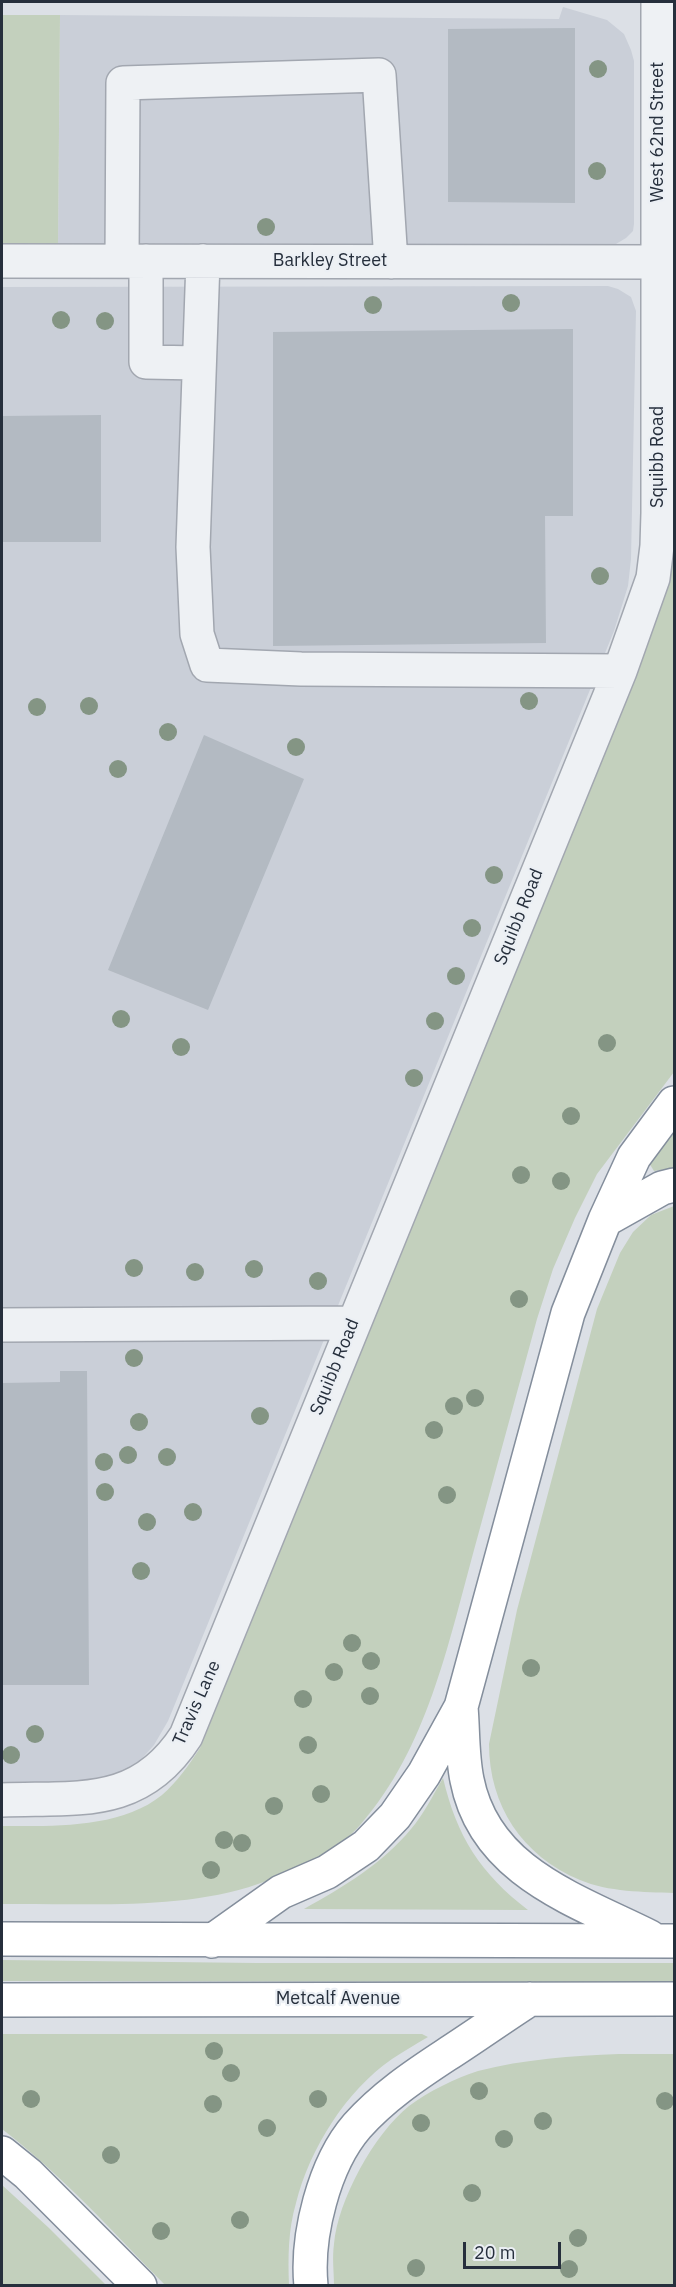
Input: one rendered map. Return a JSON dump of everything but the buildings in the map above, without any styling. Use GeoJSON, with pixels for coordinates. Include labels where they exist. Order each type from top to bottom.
{"type":"FeatureCollection","features":[{"type":"Feature","properties":{"kind":"highway"},"geometry":{"type":"LineString","coordinates":[[212,1941],[281,1892],[327,1872],[366,1846],[395,1816],[424,1774],[461,1707],[568,1313],[605,1220],[634,1156],[675,1103]]}},
{"type":"Feature","properties":{"kind":"highway"},"geometry":{"type":"LineString","coordinates":[[605,1220],[662,1188],[675,1185]]}},
{"type":"Feature","properties":{"kind":"highway"},"geometry":{"type":"LineString","coordinates":[[461,1707],[467,1779],[474,1805],[488,1831],[507,1856],[534,1879],[666,1941]]}},
{"type":"Feature","properties":{"kind":"highway"},"geometry":{"type":"LineString","coordinates":[[2,1939],[666,1941]]}},
{"type":"Feature","properties":{"kind":"highway"},"geometry":{"type":"LineString","coordinates":[[311,2286],[312,2235],[320,2199],[335,2162],[355,2128],[384,2099],[422,2069],[530,1999]]}},
{"type":"Feature","properties":{"kind":"highway","name":"Metcalf Avenue"},"geometry":{"type":"LineString","coordinates":[[2,2000],[675,1999]]}},
{"type":"Feature","properties":{"kind":"highway"},"geometry":{"type":"LineString","coordinates":[[2,2153],[28,2174],[140,2286]]}},
{"type":"Feature","properties":{"kind":"street"},"geometry":{"type":"LineString","coordinates":[[653,2],[675,2]]}},
{"type":"Feature","properties":{"kind":"street","name":"West 62nd Street"},"geometry":{"type":"LineString","coordinates":[[658,2],[658,262]]}},
{"type":"Feature","properties":{"kind":"street"},"geometry":{"type":"LineString","coordinates":[[199,363],[146,362],[134,261],[123,83],[379,75],[391,262]]}},
{"type":"Feature","properties":{"kind":"street","name":"Barkley Street"},"geometry":{"type":"LineString","coordinates":[[2,261],[658,262]]}},
{"type":"Feature","properties":{"kind":"street"},"geometry":{"type":"LineString","coordinates":[[203,261],[193,547],[197,634],[207,665],[301,669],[620,671]]}},
{"type":"Feature","properties":{"kind":"street","name":"Squibb Road"},"geometry":{"type":"LineString","coordinates":[[262,1547],[620,671],[648,593],[656,555],[658,262]]}},
{"type":"Feature","properties":{"kind":"street"},"geometry":{"type":"LineString","coordinates":[[2,1325],[353,1323]]}},
{"type":"Feature","properties":{"kind":"street","name":"Travis Lane"},"geometry":{"type":"LineString","coordinates":[[2,1800],[95,1797],[111,1794],[131,1788],[164,1764],[186,1736],[262,1547]]}},
{"type":"Feature","properties":{"kind":"shaded area"},"geometry":{"type":"Polygon","coordinates":[[[563,7],[607,20],[624,34],[634,61],[634,224],[633,231],[616,244],[606,247],[58,246],[60,15],[559,19],[563,7]]]}},
{"type":"Feature","properties":{"kind":"shaded area"},"geometry":{"type":"Polygon","coordinates":[[[608,286],[631,297],[636,311],[631,559],[628,586],[614,631],[168,1721],[154,1745],[138,1763],[121,1774],[93,1782],[2,1785],[2,287],[608,286]]]}},
{"type":"Feature","properties":{"kind":"green space"},"geometry":{"type":"Polygon","coordinates":[[[2,15],[60,15],[58,246],[2,247],[2,15]]]}},
{"type":"Feature","properties":{"kind":"green space"},"geometry":{"type":"Polygon","coordinates":[[[674,511],[674,1072],[597,1174],[553,1269],[537,1319],[455,1622],[419,1729],[384,1794],[361,1824],[340,1844],[285,1874],[228,1893],[164,1902],[2,1904],[2,1826],[85,1823],[126,1814],[162,1795],[173,1785],[200,1748],[636,674],[658,615],[669,571],[674,511]]]}},
{"type":"Feature","properties":{"kind":"green space"},"geometry":{"type":"Polygon","coordinates":[[[674,1132],[674,1168],[654,1171],[649,1163],[674,1132]]]}},
{"type":"Feature","properties":{"kind":"green space"},"geometry":{"type":"Polygon","coordinates":[[[674,1206],[674,1893],[626,1891],[602,1887],[559,1870],[541,1857],[526,1843],[502,1808],[495,1788],[489,1744],[517,1610],[597,1309],[620,1253],[633,1232],[651,1215],[674,1206]]]}},
{"type":"Feature","properties":{"kind":"green space"},"geometry":{"type":"Polygon","coordinates":[[[443,1778],[455,1818],[473,1852],[496,1882],[528,1910],[304,1909],[375,1864],[400,1842],[416,1823],[443,1778]]]}},
{"type":"Feature","properties":{"kind":"green space"},"geometry":{"type":"Polygon","coordinates":[[[2,1960],[256,1963],[674,1963],[674,1982],[2,1981],[2,1960]]]}},
{"type":"Feature","properties":{"kind":"green space"},"geometry":{"type":"Polygon","coordinates":[[[2,2034],[422,2034],[428,2037],[375,2072],[345,2104],[320,2142],[302,2182],[293,2213],[289,2244],[289,2285],[166,2286],[66,2185],[2,2129],[2,2034]]]}},
{"type":"Feature","properties":{"kind":"green space"},"geometry":{"type":"Polygon","coordinates":[[[619,2054],[674,2054],[674,2285],[334,2285],[334,2244],[342,2208],[350,2188],[383,2133],[409,2106],[442,2086],[478,2071],[530,2061],[619,2054]]]}},
{"type":"Feature","properties":{"kind":"green space"},"geometry":{"type":"Polygon","coordinates":[[[2,2185],[49,2228],[106,2285],[2,2285],[2,2185]]]}}]}
